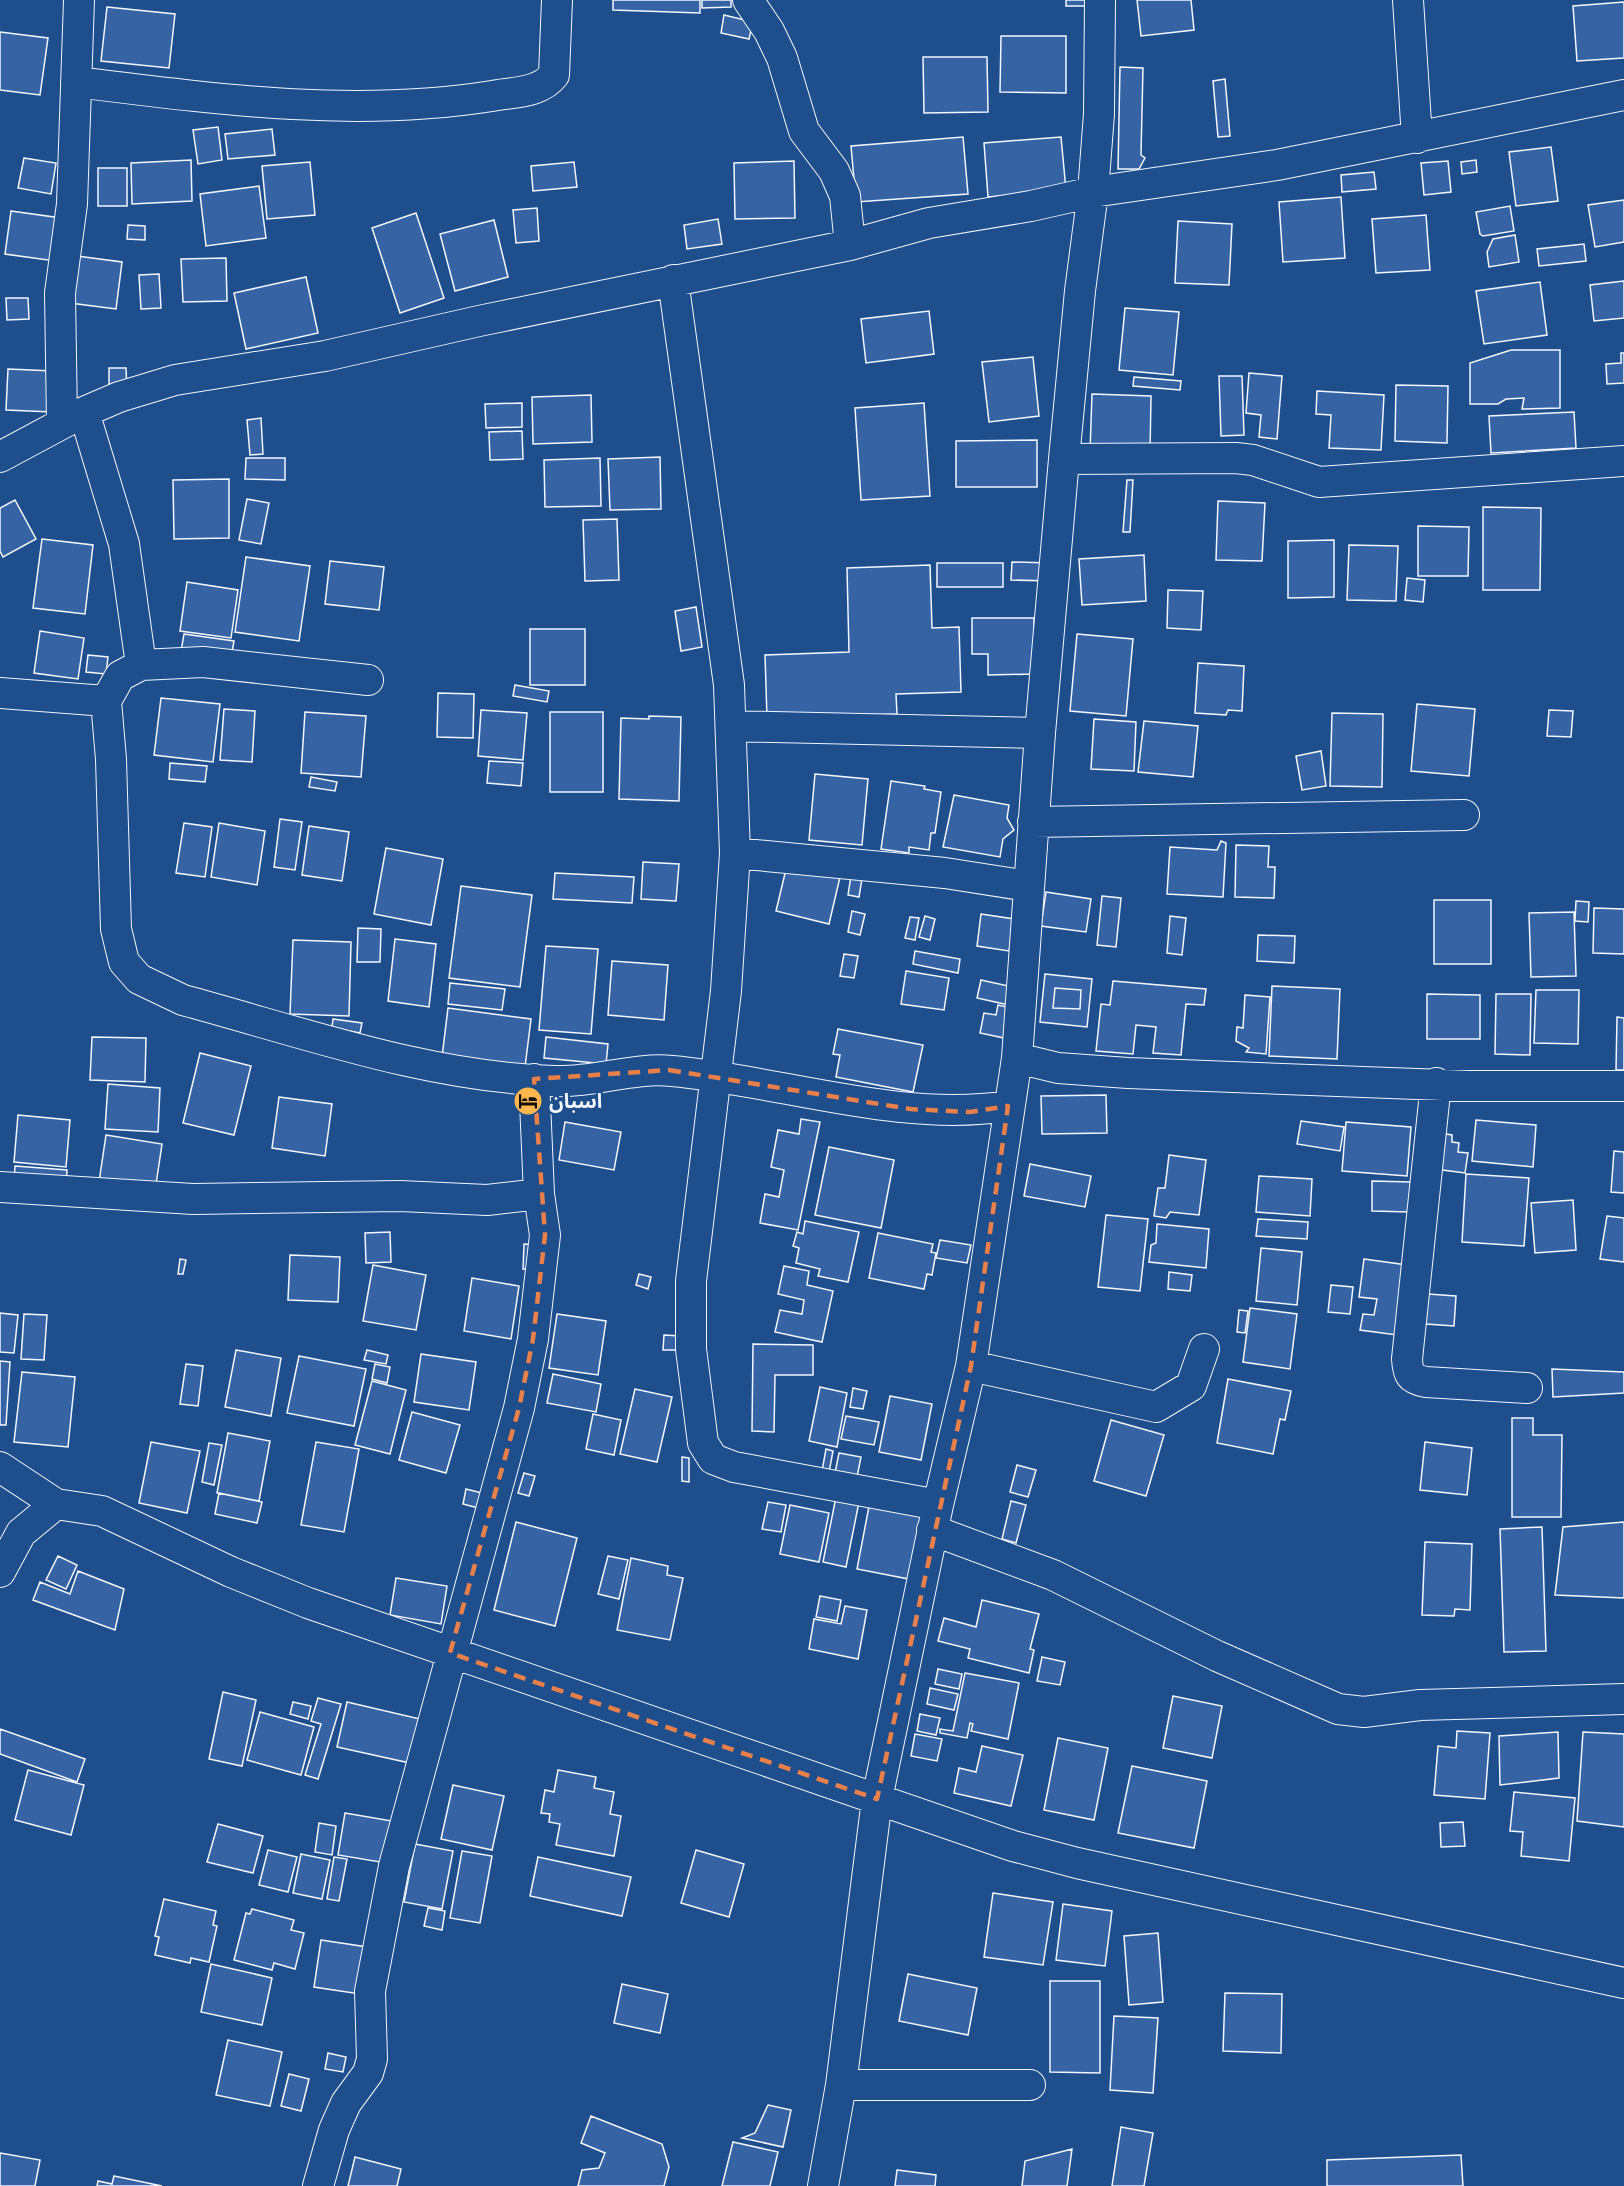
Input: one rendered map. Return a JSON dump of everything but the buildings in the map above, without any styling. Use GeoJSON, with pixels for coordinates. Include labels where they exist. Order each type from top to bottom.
{"type":"FeatureCollection","features":[{"type":"Feature","properties":{"kind":"street"},"geometry":{"type":"LineString","coordinates":[[79,0],[72,204],[60,293],[73,417],[124,544],[141,665]]}},
{"type":"Feature","properties":{"kind":"street"},"geometry":{"type":"LineString","coordinates":[[76,82],[198,97],[317,107],[455,102],[530,90],[547,84],[554,75],[557,0]]}},
{"type":"Feature","properties":{"kind":"street"},"geometry":{"type":"LineString","coordinates":[[748,0],[769,31],[782,58],[804,131],[834,171],[846,196],[850,245]]}},
{"type":"Feature","properties":{"kind":"street"},"geometry":{"type":"LineString","coordinates":[[824,2186],[841,2085],[877,1799],[935,1517],[971,1366],[1008,1106],[1017,1058],[1033,822],[1064,459],[1080,291],[1093,192],[1099,114],[1100,0]]}},
{"type":"Feature","properties":{"kind":"street"},"geometry":{"type":"LineString","coordinates":[[1408,0],[1417,138]]}},
{"type":"Feature","properties":{"kind":"street"},"geometry":{"type":"LineString","coordinates":[[0,457],[73,417],[119,398],[176,380],[325,356],[673,280],[850,245],[929,222],[1031,206],[1093,192],[1277,165],[1624,95]]}},
{"type":"Feature","properties":{"kind":"street"},"geometry":{"type":"LineString","coordinates":[[673,280],[729,685],[731,726],[735,853],[726,990],[691,1281],[690,1349],[703,1443],[713,1459],[734,1467],[935,1517],[1217,1656],[1338,1709],[1364,1712],[1431,1705],[1624,1699]]}},
{"type":"Feature","properties":{"kind":"street"},"geometry":{"type":"LineString","coordinates":[[1064,459],[1236,458],[1253,460],[1319,483],[1624,460]]}},
{"type":"Feature","properties":{"kind":"street"},"geometry":{"type":"LineString","coordinates":[[368,680],[203,662],[141,665],[120,676],[106,701],[111,759],[116,929],[124,962],[139,979],[183,1000],[393,1060],[555,1082],[669,1071],[910,1109],[970,1112],[1008,1106]]}},
{"type":"Feature","properties":{"kind":"street"},"geometry":{"type":"LineString","coordinates":[[0,693],[106,701]]}},
{"type":"Feature","properties":{"kind":"street"},"geometry":{"type":"LineString","coordinates":[[731,726],[1040,733]]}},
{"type":"Feature","properties":{"kind":"street"},"geometry":{"type":"LineString","coordinates":[[1033,822],[1464,815]]}},
{"type":"Feature","properties":{"kind":"street"},"geometry":{"type":"LineString","coordinates":[[735,853],[945,873],[1028,886]]}},
{"type":"Feature","properties":{"kind":"street"},"geometry":{"type":"LineString","coordinates":[[1017,1058],[1058,1068],[1128,1073],[1436,1083],[1624,1086]]}},
{"type":"Feature","properties":{"kind":"street"},"geometry":{"type":"LineString","coordinates":[[318,2186],[334,2130],[346,2103],[365,2079],[372,2059],[370,1991],[394,1866],[450,1653],[519,1408],[533,1339],[545,1235],[539,1194],[534,1079]]}},
{"type":"Feature","properties":{"kind":"street"},"geometry":{"type":"LineString","coordinates":[[1436,1083],[1407,1359],[1408,1374],[1414,1379],[1426,1382],[1527,1388]]}},
{"type":"Feature","properties":{"kind":"street"},"geometry":{"type":"LineString","coordinates":[[0,1187],[193,1199],[400,1196],[487,1200],[539,1194]]}},
{"type":"Feature","properties":{"kind":"street"},"geometry":{"type":"LineString","coordinates":[[971,1366],[1156,1407],[1191,1386],[1204,1349]]}},
{"type":"Feature","properties":{"kind":"street"},"geometry":{"type":"LineString","coordinates":[[0,1467],[56,1504],[102,1511],[231,1572],[308,1603],[1013,1846],[1077,1863],[1624,1983]]}},
{"type":"Feature","properties":{"kind":"street"},"geometry":{"type":"LineString","coordinates":[[0,1572],[21,1533],[56,1504]]}},
{"type":"Feature","properties":{"kind":"street"},"geometry":{"type":"LineString","coordinates":[[841,2085],[1030,2085]]}},
{"type":"Feature","properties":{"kind":"highlighted area"},"geometry":{"type":"Polygon","coordinates":[[[669,1070],[910,1109],[970,1112],[1008,1106],[971,1366],[877,1799],[450,1653],[519,1408],[533,1339],[545,1235],[534,1079],[669,1070]]]}},
{"type":"Feature","properties":{"kind":"place","name":"اسبان"},"geometry":{"type":"Point","coordinates":[528,1101]}}]}
